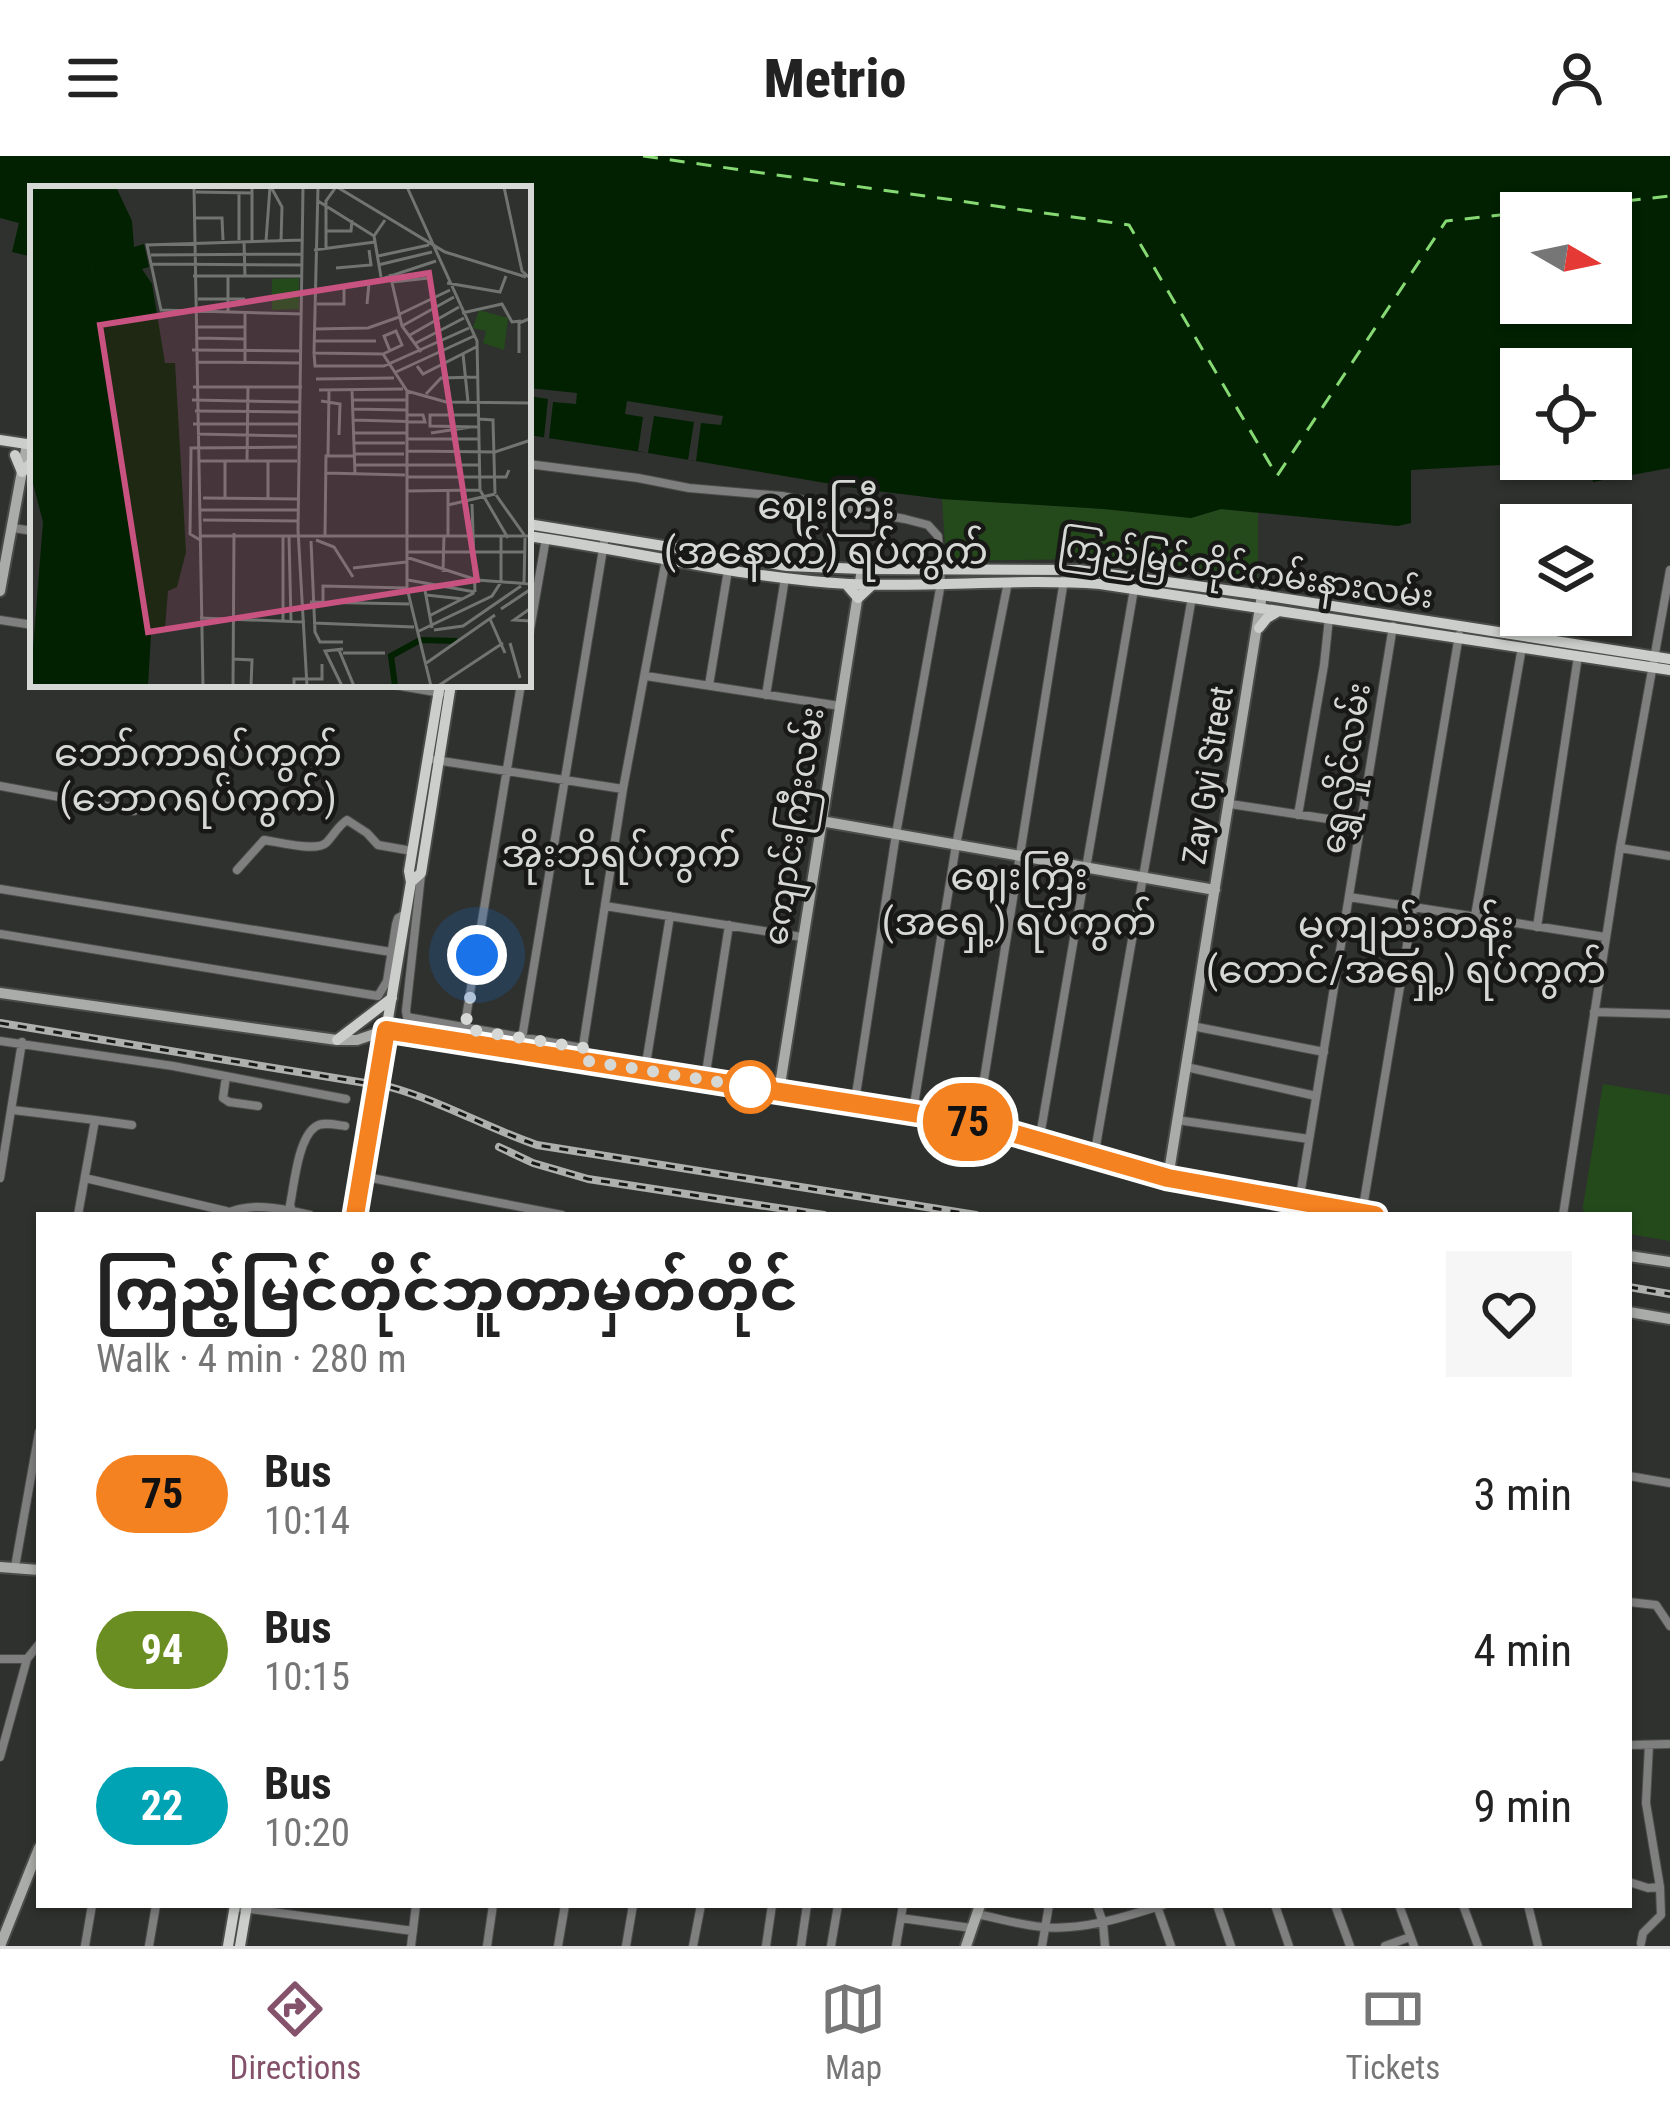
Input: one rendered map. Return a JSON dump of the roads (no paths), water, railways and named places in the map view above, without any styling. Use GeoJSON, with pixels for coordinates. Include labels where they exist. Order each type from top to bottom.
{"type":"FeatureCollection","features":[{"type":"Feature","properties":{"kind":"main road"},"geometry":{"type":"LineString","coordinates":[[0,440],[28,453]]}},
{"type":"Feature","properties":{"kind":"main road"},"geometry":{"type":"LineString","coordinates":[[0,452],[28,453]]}},
{"type":"Feature","properties":{"kind":"main road"},"geometry":{"type":"LineString","coordinates":[[0,591],[28,453]]}},
{"type":"Feature","properties":{"kind":"main road","name":"ကြည်မြင်တိုင်ကမ်းနားလမ်း"},"geometry":{"type":"LineString","coordinates":[[531,525],[604,543],[860,584],[940,576],[1064,575],[1282,611],[1459,631]]}},
{"type":"Feature","properties":{"kind":"main road"},"geometry":{"type":"LineString","coordinates":[[531,536],[604,543],[728,568],[786,572]]}},
{"type":"Feature","properties":{"kind":"main road","name":"ကြည်မြင်တိုင်ကမ်းနားလမ်း"},"geometry":{"type":"LineString","coordinates":[[786,572],[862,569],[1008,583],[1064,575],[1134,590],[1262,595],[1654,662],[1670,670]]}},
{"type":"Feature","properties":{"kind":"main road","name":"ကျောင်းကြီးလမ်း"},"geometry":{"type":"LineString","coordinates":[[779,1091],[862,569]]}},
{"type":"Feature","properties":{"kind":"main road"},"geometry":{"type":"LineString","coordinates":[[1259,626],[1254,607],[1262,595]]}},
{"type":"Feature","properties":{"kind":"main road"},"geometry":{"type":"LineString","coordinates":[[1259,626],[1282,611]]}},
{"type":"Feature","properties":{"kind":"main road","name":"Zay Gyi Street"},"geometry":{"type":"LineString","coordinates":[[1168,1178],[1259,626]]}},
{"type":"Feature","properties":{"kind":"main road"},"geometry":{"type":"LineString","coordinates":[[1459,631],[1522,647],[1564,648],[1578,656],[1654,662]]}},
{"type":"Feature","properties":{"kind":"main road","name":"ကြည်မြင်တိုင်ကမ်းနားလမ်း"},"geometry":{"type":"LineString","coordinates":[[1654,662],[1670,659]]}},
{"type":"Feature","properties":{"kind":"main road"},"geometry":{"type":"LineString","coordinates":[[355,1212],[386,1030],[385,997],[416,878],[445,689]]}},
{"type":"Feature","properties":{"kind":"main road"},"geometry":{"type":"LineString","coordinates":[[416,878],[409,871],[412,851],[434,760]]}},
{"type":"Feature","properties":{"kind":"main road"},"geometry":{"type":"LineString","coordinates":[[821,821],[1215,890]]}},
{"type":"Feature","properties":{"kind":"main road"},"geometry":{"type":"LineString","coordinates":[[0,993],[337,1040],[358,1040],[386,1030],[582,1054],[645,1070],[977,1123],[1168,1178],[1356,1212]]}},
{"type":"Feature","properties":{"kind":"main road"},"geometry":{"type":"LineString","coordinates":[[337,1040],[385,997]]}},
{"type":"Feature","properties":{"kind":"main road"},"geometry":{"type":"LineString","coordinates":[[1632,1256],[1670,1262]]}},
{"type":"Feature","properties":{"kind":"main road"},"geometry":{"type":"LineString","coordinates":[[1632,1313],[1670,1319]]}},
{"type":"Feature","properties":{"kind":"main road"},"geometry":{"type":"LineString","coordinates":[[0,1567],[36,1570]]}},
{"type":"Feature","properties":{"kind":"main road"},"geometry":{"type":"LineString","coordinates":[[1,1946],[36,1856]]}},
{"type":"Feature","properties":{"kind":"main road"},"geometry":{"type":"LineString","coordinates":[[228,1946],[241,1908]]}},
{"type":"Feature","properties":{"kind":"main road"},"geometry":{"type":"LineString","coordinates":[[240,1946],[241,1908]]}},
{"type":"Feature","properties":{"kind":"main road"},"geometry":{"type":"LineString","coordinates":[[966,1946],[978,1910]]}},
{"type":"Feature","properties":{"kind":"street"},"geometry":{"type":"LineString","coordinates":[[531,464],[689,488],[782,496],[905,519],[928,525],[938,536],[940,576],[854,1103]]}},
{"type":"Feature","properties":{"kind":"street"},"geometry":{"type":"LineString","coordinates":[[13,528],[30,531]]}},
{"type":"Feature","properties":{"kind":"street"},"geometry":{"type":"LineString","coordinates":[[531,624],[546,538]]}},
{"type":"Feature","properties":{"kind":"street"},"geometry":{"type":"LineString","coordinates":[[520,1045],[604,543]]}},
{"type":"Feature","properties":{"kind":"street"},"geometry":{"type":"LineString","coordinates":[[582,1054],[623,789],[666,558]]}},
{"type":"Feature","properties":{"kind":"street"},"geometry":{"type":"LineString","coordinates":[[709,686],[728,568]]}},
{"type":"Feature","properties":{"kind":"street"},"geometry":{"type":"LineString","coordinates":[[1563,1212],[1619,848],[1670,570]]}},
{"type":"Feature","properties":{"kind":"street"},"geometry":{"type":"LineString","coordinates":[[766,695],[786,572]]}},
{"type":"Feature","properties":{"kind":"street"},"geometry":{"type":"LineString","coordinates":[[977,1123],[1064,575]]}},
{"type":"Feature","properties":{"kind":"street"},"geometry":{"type":"LineString","coordinates":[[913,1112],[956,845],[1008,583]]}},
{"type":"Feature","properties":{"kind":"street"},"geometry":{"type":"LineString","coordinates":[[1039,1142],[1134,590]]}},
{"type":"Feature","properties":{"kind":"street"},"geometry":{"type":"LineString","coordinates":[[1094,1157],[1192,595]]}},
{"type":"Feature","properties":{"kind":"street"},"geometry":{"type":"LineString","coordinates":[[1298,815],[1330,617]]}},
{"type":"Feature","properties":{"kind":"street"},"geometry":{"type":"LineString","coordinates":[[0,620],[30,625]]}},
{"type":"Feature","properties":{"kind":"street","name":"ရွှေလှိုင်လမ်း"},"geometry":{"type":"LineString","coordinates":[[1299,1202],[1393,626]]}},
{"type":"Feature","properties":{"kind":"street"},"geometry":{"type":"LineString","coordinates":[[1368,1212],[1411,907],[1459,631]]}},
{"type":"Feature","properties":{"kind":"street"},"geometry":{"type":"LineString","coordinates":[[1475,916],[1522,647]]}},
{"type":"Feature","properties":{"kind":"street"},"geometry":{"type":"LineString","coordinates":[[1537,927],[1578,656]]}},
{"type":"Feature","properties":{"kind":"street"},"geometry":{"type":"LineString","coordinates":[[646,676],[840,706]]}},
{"type":"Feature","properties":{"kind":"street"},"geometry":{"type":"LineString","coordinates":[[416,878],[406,1014],[464,1036],[520,687]]}},
{"type":"Feature","properties":{"kind":"street"},"geometry":{"type":"LineString","coordinates":[[434,760],[623,789]]}},
{"type":"Feature","properties":{"kind":"street"},"geometry":{"type":"LineString","coordinates":[[0,786],[134,812]]}},
{"type":"Feature","properties":{"kind":"street"},"geometry":{"type":"LineString","coordinates":[[1229,804],[1361,824]]}},
{"type":"Feature","properties":{"kind":"street"},"geometry":{"type":"LineString","coordinates":[[237,870],[264,840],[317,847],[347,820],[378,845],[412,851]]}},
{"type":"Feature","properties":{"kind":"street"},"geometry":{"type":"LineString","coordinates":[[1619,848],[1670,856]]}},
{"type":"Feature","properties":{"kind":"street"},"geometry":{"type":"LineString","coordinates":[[0,889],[391,952]]}},
{"type":"Feature","properties":{"kind":"street"},"geometry":{"type":"LineString","coordinates":[[1349,897],[1605,937]]}},
{"type":"Feature","properties":{"kind":"street"},"geometry":{"type":"LineString","coordinates":[[605,906],[802,937]]}},
{"type":"Feature","properties":{"kind":"street"},"geometry":{"type":"LineString","coordinates":[[0,934],[385,997],[395,924],[406,914]]}},
{"type":"Feature","properties":{"kind":"street"},"geometry":{"type":"LineString","coordinates":[[645,1070],[670,916]]}},
{"type":"Feature","properties":{"kind":"street"},"geometry":{"type":"LineString","coordinates":[[705,1079],[729,925]]}},
{"type":"Feature","properties":{"kind":"street"},"geometry":{"type":"LineString","coordinates":[[1594,1012],[1670,1014]]}},
{"type":"Feature","properties":{"kind":"street"},"geometry":{"type":"LineString","coordinates":[[1192,1026],[1324,1052]]}},
{"type":"Feature","properties":{"kind":"street"},"geometry":{"type":"LineString","coordinates":[[0,1041],[346,1099]]}},
{"type":"Feature","properties":{"kind":"street"},"geometry":{"type":"LineString","coordinates":[[0,1178],[22,1042]]}},
{"type":"Feature","properties":{"kind":"street"},"geometry":{"type":"LineString","coordinates":[[1186,1067],[1316,1096]]}},
{"type":"Feature","properties":{"kind":"street"},"geometry":{"type":"LineString","coordinates":[[226,1076],[223,1098],[258,1106]]}},
{"type":"Feature","properties":{"kind":"street"},"geometry":{"type":"LineString","coordinates":[[13,1110],[132,1125]]}},
{"type":"Feature","properties":{"kind":"street"},"geometry":{"type":"LineString","coordinates":[[79,1212],[95,1120]]}},
{"type":"Feature","properties":{"kind":"street"},"geometry":{"type":"LineString","coordinates":[[1178,1120],[1309,1139]]}},
{"type":"Feature","properties":{"kind":"street"},"geometry":{"type":"LineString","coordinates":[[292,1210],[300,1152],[313,1128],[345,1126]]}},
{"type":"Feature","properties":{"kind":"street"},"geometry":{"type":"LineString","coordinates":[[361,1177],[546,1212]]}},
{"type":"Feature","properties":{"kind":"street"},"geometry":{"type":"LineString","coordinates":[[85,1178],[221,1212]]}},
{"type":"Feature","properties":{"kind":"street"},"geometry":{"type":"LineString","coordinates":[[228,1212],[248,1206],[299,1212]]}},
{"type":"Feature","properties":{"kind":"street"},"geometry":{"type":"LineString","coordinates":[[15,1567],[36,1449]]}},
{"type":"Feature","properties":{"kind":"street"},"geometry":{"type":"LineString","coordinates":[[1632,1477],[1670,1483]]}},
{"type":"Feature","properties":{"kind":"street"},"geometry":{"type":"LineString","coordinates":[[1632,1602],[1656,1605],[1670,1626]]}},
{"type":"Feature","properties":{"kind":"street"},"geometry":{"type":"LineString","coordinates":[[0,1756],[27,1659],[36,1648]]}},
{"type":"Feature","properties":{"kind":"street"},"geometry":{"type":"LineString","coordinates":[[0,1659],[27,1659]]}},
{"type":"Feature","properties":{"kind":"street"},"geometry":{"type":"LineString","coordinates":[[1632,1745],[1670,1744]]}},
{"type":"Feature","properties":{"kind":"street"},"geometry":{"type":"LineString","coordinates":[[1641,1943],[1642,1933],[1661,1915],[1646,1803],[1649,1745]]}},
{"type":"Feature","properties":{"kind":"street"},"geometry":{"type":"LineString","coordinates":[[1632,1883],[1660,1887]]}},
{"type":"Feature","properties":{"kind":"street"},"geometry":{"type":"LineString","coordinates":[[86,1946],[92,1908]]}},
{"type":"Feature","properties":{"kind":"street"},"geometry":{"type":"LineString","coordinates":[[149,1946],[155,1908]]}},
{"type":"Feature","properties":{"kind":"street"},"geometry":{"type":"LineString","coordinates":[[248,1908],[413,1931]]}},
{"type":"Feature","properties":{"kind":"street"},"geometry":{"type":"LineString","coordinates":[[411,1946],[416,1908]]}},
{"type":"Feature","properties":{"kind":"street"},"geometry":{"type":"LineString","coordinates":[[487,1946],[493,1908]]}},
{"type":"Feature","properties":{"kind":"street"},"geometry":{"type":"LineString","coordinates":[[559,1946],[565,1908]]}},
{"type":"Feature","properties":{"kind":"street"},"geometry":{"type":"LineString","coordinates":[[626,1946],[632,1908]]}},
{"type":"Feature","properties":{"kind":"street"},"geometry":{"type":"LineString","coordinates":[[694,1946],[700,1908]]}},
{"type":"Feature","properties":{"kind":"street"},"geometry":{"type":"LineString","coordinates":[[766,1946],[772,1908]]}},
{"type":"Feature","properties":{"kind":"street"},"geometry":{"type":"LineString","coordinates":[[801,1946],[807,1908]]}},
{"type":"Feature","properties":{"kind":"street"},"geometry":{"type":"LineString","coordinates":[[831,1946],[837,1908]]}},
{"type":"Feature","properties":{"kind":"street"},"geometry":{"type":"LineString","coordinates":[[896,1946],[903,1908]]}},
{"type":"Feature","properties":{"kind":"street"},"geometry":{"type":"LineString","coordinates":[[1042,1946],[1049,1908]]}},
{"type":"Feature","properties":{"kind":"street"},"geometry":{"type":"LineString","coordinates":[[1098,1908],[1105,1946]]}},
{"type":"Feature","properties":{"kind":"street"},"geometry":{"type":"LineString","coordinates":[[978,1910],[1046,1928],[1103,1923],[1152,1908]]}},
{"type":"Feature","properties":{"kind":"street"},"geometry":{"type":"LineString","coordinates":[[1160,1908],[1171,1946]]}},
{"type":"Feature","properties":{"kind":"street"},"geometry":{"type":"LineString","coordinates":[[1218,1908],[1231,1946]]}},
{"type":"Feature","properties":{"kind":"street"},"geometry":{"type":"LineString","coordinates":[[1276,1908],[1289,1946]]}},
{"type":"Feature","properties":{"kind":"street"},"geometry":{"type":"LineString","coordinates":[[1336,1908],[1350,1946]]}},
{"type":"Feature","properties":{"kind":"street"},"geometry":{"type":"LineString","coordinates":[[1385,1946],[1412,1941],[1400,1908]]}},
{"type":"Feature","properties":{"kind":"street"},"geometry":{"type":"LineString","coordinates":[[1464,1908],[1478,1946]]}},
{"type":"Feature","properties":{"kind":"street"},"geometry":{"type":"LineString","coordinates":[[1529,1908],[1538,1946]]}},
{"type":"Feature","properties":{"kind":"street"},"geometry":{"type":"LineString","coordinates":[[901,1918],[971,1928]]}},
{"type":"Feature","properties":{"kind":"railway"},"geometry":{"type":"LineString","coordinates":[[0,1023],[390,1087],[537,1145],[957,1212]]}},
{"type":"Feature","properties":{"kind":"railway"},"geometry":{"type":"LineString","coordinates":[[499,1147],[588,1179],[804,1212]]}},
{"type":"Feature","properties":{"kind":"railway"},"geometry":{"type":"LineString","coordinates":[[1632,1288],[1670,1294]]}},
{"type":"Feature","properties":{"kind":"district","name":"ဈေးကြီး (အနောက်) ရပ်ကွက်"},"geometry":{"type":"Point","coordinates":[826,528]}},
{"type":"Feature","properties":{"kind":"district","name":"ဘော်ကာရပ်ကွက် (ဘောဂရပ်ကွက်)"},"geometry":{"type":"Point","coordinates":[198,774]}},
{"type":"Feature","properties":{"kind":"district","name":"အိုးဘိုရပ်ကွက်"},"geometry":{"type":"Point","coordinates":[621,853]}},
{"type":"Feature","properties":{"kind":"district","name":"ဈေးကြီး (အရှေ့) ရပ်ကွက်"},"geometry":{"type":"Point","coordinates":[1019,898]}},
{"type":"Feature","properties":{"kind":"district","name":"မကျည်းတန်း (တောင်/အရှေ့) ရပ်ကွက်"},"geometry":{"type":"Point","coordinates":[1406,946]}}]}
